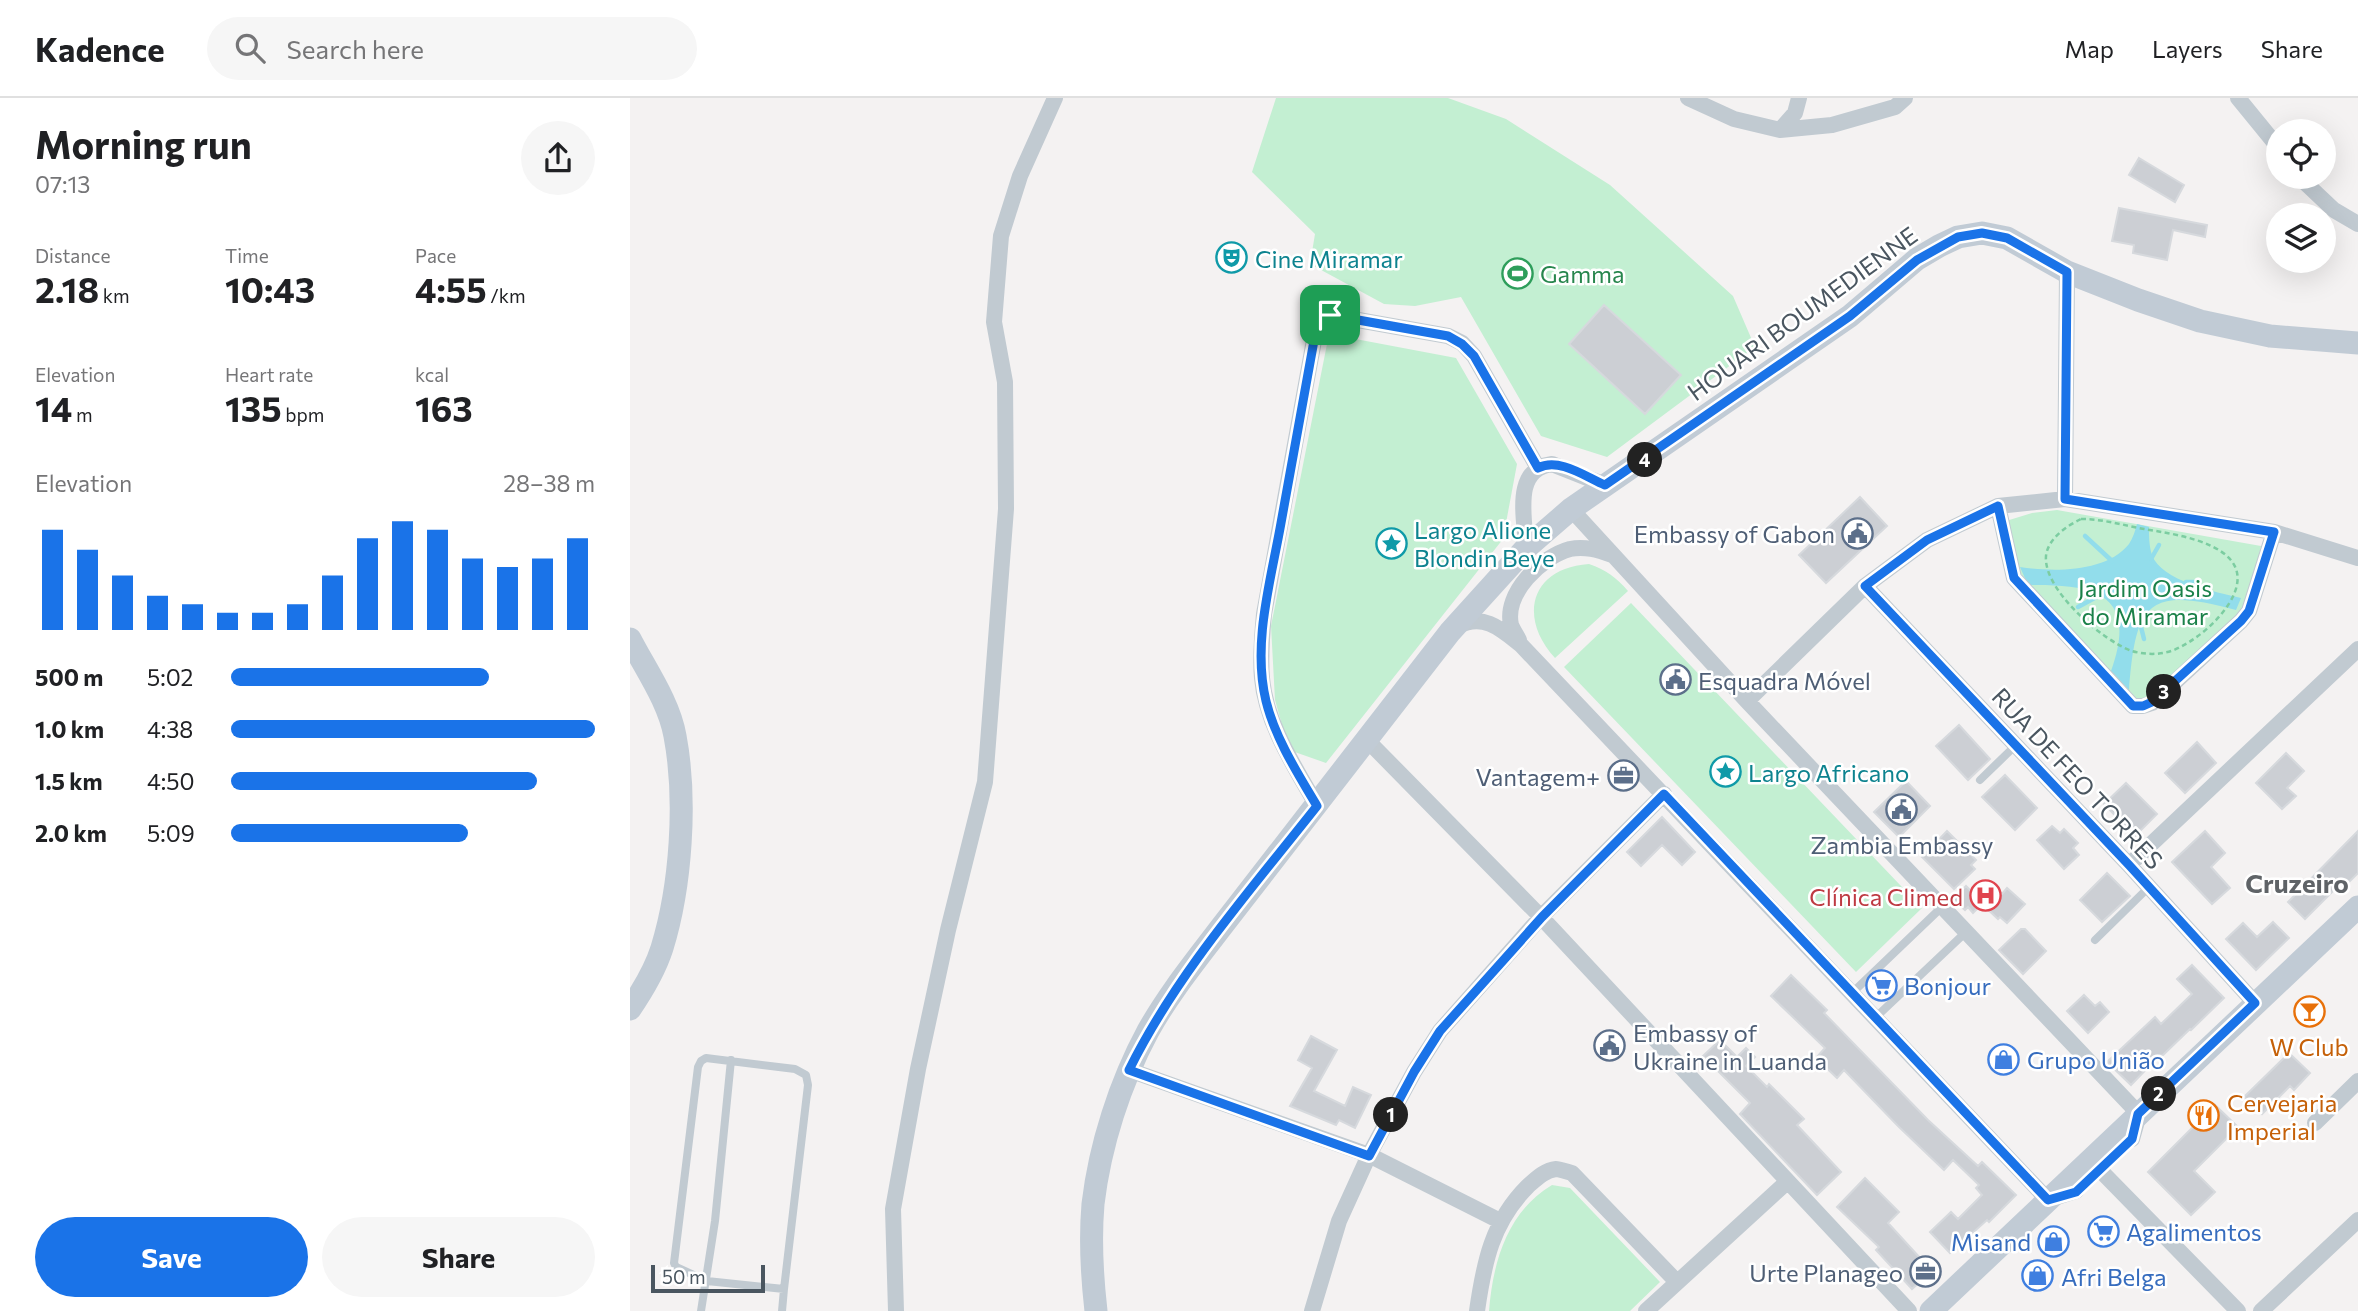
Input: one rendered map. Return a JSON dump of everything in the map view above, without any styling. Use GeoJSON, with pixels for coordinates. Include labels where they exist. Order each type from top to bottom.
{"type":"FeatureCollection","features":[{"type":"Feature","properties":{"kind":"street"},"geometry":{"type":"LineString","coordinates":[[896,1311],[893,1209],[932,1006],[985,782],[1006,509],[1005,382],[994,322],[1001,236],[1020,176],[1055,98]]}},
{"type":"Feature","properties":{"kind":"street"},"geometry":{"type":"LineString","coordinates":[[1688,98],[1734,120],[1780,130],[1832,125],[1895,107],[1905,98]]}},
{"type":"Feature","properties":{"kind":"street"},"geometry":{"type":"LineString","coordinates":[[1780,130],[1795,113],[1799,98]]}},
{"type":"Feature","properties":{"kind":"street"},"geometry":{"type":"LineString","coordinates":[[2238,98],[2266,132]]}},
{"type":"Feature","properties":{"kind":"street"},"geometry":{"type":"LineString","coordinates":[[2312,189],[2334,210],[2358,224]]}},
{"type":"Feature","properties":{"kind":"street","name":"HOUARI BOUMEDIENNE"},"geometry":{"type":"LineString","coordinates":[[1096,1311],[1093,1282],[1093,1205],[1103,1150],[1129,1070],[1149,1031],[1185,974],[1450,632],[1526,548],[1572,509],[1850,316],[1917,260],[1958,237],[1982,233],[2007,238],[2067,272],[2200,321],[2270,336],[2358,343]]}},
{"type":"Feature","properties":{"kind":"street"},"geometry":{"type":"LineString","coordinates":[[2065,499],[2067,272]]}},
{"type":"Feature","properties":{"kind":"street"},"geometry":{"type":"LineString","coordinates":[[1317,806],[1291,761],[1266,704],[1261,649],[1267,601],[1317,324],[1330,315],[1448,336],[1462,344],[1474,356],[1538,468]]}},
{"type":"Feature","properties":{"kind":"street"},"geometry":{"type":"LineString","coordinates":[[1526,548],[1524,492],[1528,476],[1538,468],[1552,464],[1562,466],[1605,485]]}},
{"type":"Feature","properties":{"kind":"street"},"geometry":{"type":"LineString","coordinates":[[1747,701],[1865,586],[1927,540],[1998,506],[2065,499],[2274,532],[2358,558]]}},
{"type":"Feature","properties":{"kind":"street"},"geometry":{"type":"LineString","coordinates":[[1998,506],[2014,578],[2133,706],[2152,702],[2241,621],[2252,604],[2274,532]]}},
{"type":"Feature","properties":{"kind":"street"},"geometry":{"type":"LineString","coordinates":[[1572,509],[1747,701],[2138,1114]]}},
{"type":"Feature","properties":{"kind":"street"},"geometry":{"type":"LineString","coordinates":[[1521,645],[1511,625],[1513,604],[1533,572],[1550,558],[1570,549],[1591,548],[1614,556]]}},
{"type":"Feature","properties":{"kind":"street","name":"RUA DE FEO TORRES"},"geometry":{"type":"LineString","coordinates":[[1865,586],[2129,865],[2255,1003]]}},
{"type":"Feature","properties":{"kind":"street"},"geometry":{"type":"LineString","coordinates":[[1450,632],[1460,624],[1475,620],[1495,624],[1521,645],[2048,1200]]}},
{"type":"Feature","properties":{"kind":"street"},"geometry":{"type":"LineString","coordinates":[[630,639],[655,685],[675,735],[682,800],[675,892],[664,937],[645,987],[630,1010]]}},
{"type":"Feature","properties":{"kind":"street"},"geometry":{"type":"LineString","coordinates":[[2129,865],[2358,649]]}},
{"type":"Feature","properties":{"kind":"street"},"geometry":{"type":"LineString","coordinates":[[1367,740],[1542,917],[1909,1311]]}},
{"type":"Feature","properties":{"kind":"street"},"geometry":{"type":"LineString","coordinates":[[1312,1311],[1339,1221],[1369,1156],[1414,1072],[1440,1031],[1542,917],[1664,794]]}},
{"type":"Feature","properties":{"kind":"street"},"geometry":{"type":"LineString","coordinates":[[1931,1311],[2358,907]]}},
{"type":"Feature","properties":{"kind":"street"},"geometry":{"type":"LineString","coordinates":[[1949,1311],[2358,927]]}},
{"type":"Feature","properties":{"kind":"street"},"geometry":{"type":"LineString","coordinates":[[1129,1070],[1369,1156],[1500,1221]]}},
{"type":"Feature","properties":{"kind":"street"},"geometry":{"type":"LineString","coordinates":[[2315,1123],[2358,1081]]}},
{"type":"Feature","properties":{"kind":"street"},"geometry":{"type":"LineString","coordinates":[[2132,1139],[2138,1114]]}},
{"type":"Feature","properties":{"kind":"street"},"geometry":{"type":"LineString","coordinates":[[1477,1311],[1483,1269],[1500,1221],[1539,1175],[1556,1169],[1572,1173],[1677,1282]]}},
{"type":"Feature","properties":{"kind":"street"},"geometry":{"type":"LineString","coordinates":[[2099,1169],[2238,1311]]}},
{"type":"Feature","properties":{"kind":"street"},"geometry":{"type":"LineString","coordinates":[[1646,1311],[1787,1182]]}},
{"type":"Feature","properties":{"kind":"street"},"geometry":{"type":"LineString","coordinates":[[2048,1200],[2076,1192]]}},
{"type":"Feature","properties":{"kind":"street"},"geometry":{"type":"LineString","coordinates":[[2261,1311],[2358,1220]]}},
{"type":"Feature","properties":{"kind":"lane"},"geometry":{"type":"LineString","coordinates":[[1980,780],[2016,745]]}},
{"type":"Feature","properties":{"kind":"lane"},"geometry":{"type":"LineString","coordinates":[[2095,940],[2149,887]]}},
{"type":"Feature","properties":{"kind":"lane"},"geometry":{"type":"LineString","coordinates":[[1852,993],[1942,907]]}},
{"type":"Feature","properties":{"kind":"lane"},"geometry":{"type":"LineString","coordinates":[[1875,1018],[1966,932]]}},
{"type":"Feature","properties":{"kind":"lane"},"geometry":{"type":"LineString","coordinates":[[782,1311],[808,1085],[806,1075],[795,1069],[706,1058],[701,1060],[698,1066],[674,1263],[676,1267],[707,1281],[784,1289]]}},
{"type":"Feature","properties":{"kind":"lane"},"geometry":{"type":"LineString","coordinates":[[701,1311],[715,1222],[731,1060]]}},
{"type":"Feature","properties":{"kind":"path"},"geometry":{"type":"LineString","coordinates":[[2134,527],[2081,519],[2070,524],[2050,545],[2046,557],[2054,586],[2091,625],[2117,645],[2153,654],[2168,652],[2185,645],[2223,611],[2237,584],[2236,571],[2223,552],[2203,542],[2151,530]]}},
{"type":"Feature","properties":{"kind":"green space","name":"Gamma"},"geometry":{"type":"Polygon","coordinates":[[[1276,98],[1448,98],[1506,119],[1610,185],[1733,296],[1755,347],[1607,457],[1541,436],[1461,297],[1415,306],[1384,304],[1310,264],[1315,234],[1252,172],[1276,98]]]}},
{"type":"Feature","properties":{"kind":"green space"},"geometry":{"type":"Polygon","coordinates":[[[1329,334],[1456,358],[1517,464],[1503,539],[1326,763],[1289,750],[1275,700],[1271,626],[1329,334]]]}},
{"type":"Feature","properties":{"kind":"green space","name":"Jardim Oasis do Miramar"},"geometry":{"type":"Polygon","coordinates":[[[2057,510],[2261,546],[2253,582],[2238,618],[2148,697],[2138,699],[2131,696],[2013,569],[2006,521],[2032,513],[2057,510]]]}},
{"type":"Feature","properties":{"kind":"green space"},"geometry":{"type":"Polygon","coordinates":[[[1589,564],[1610,574],[1628,591],[1555,658],[1543,643],[1536,627],[1536,598],[1543,585],[1554,575],[1569,568],[1589,564]]]}},
{"type":"Feature","properties":{"kind":"green space"},"geometry":{"type":"Polygon","coordinates":[[[1631,603],[1922,908],[1856,972],[1564,667],[1631,603]]]}},
{"type":"Feature","properties":{"kind":"green space"},"geometry":{"type":"Polygon","coordinates":[[[1552,1185],[1570,1188],[1660,1282],[1630,1311],[1489,1311],[1494,1274],[1513,1224],[1537,1196],[1552,1185]]]}},
{"type":"Feature","properties":{"kind":"water"},"geometry":{"type":"Polygon","coordinates":[[[2137,524],[2149,527],[2152,555],[2166,572],[2190,584],[2241,598],[2236,610],[2183,600],[2165,602],[2152,608],[2142,620],[2136,637],[2129,690],[2111,671],[2118,645],[2119,625],[2114,609],[2105,598],[2073,587],[2028,585],[2020,567],[2062,570],[2107,561],[2129,544],[2137,524]]]}},
{"type":"Feature","properties":{"kind":"building"},"geometry":{"type":"Polygon","coordinates":[[[2139,158],[2184,185],[2175,202],[2129,175],[2139,158]]]}},
{"type":"Feature","properties":{"kind":"building"},"geometry":{"type":"Polygon","coordinates":[[[2119,208],[2207,225],[2205,237],[2173,230],[2167,260],[2133,253],[2134,245],[2112,241],[2119,208]]]}},
{"type":"Feature","properties":{"kind":"building"},"geometry":{"type":"Polygon","coordinates":[[[1604,305],[1681,375],[1645,414],[1569,344],[1604,305]]]}},
{"type":"Feature","properties":{"kind":"building"},"geometry":{"type":"Polygon","coordinates":[[[1860,497],[1887,526],[1826,583],[1799,555],[1860,497]]]}},
{"type":"Feature","properties":{"kind":"building"},"geometry":{"type":"Polygon","coordinates":[[[1959,725],[1990,759],[1968,780],[1936,746],[1959,725]]]}},
{"type":"Feature","properties":{"kind":"building"},"geometry":{"type":"Polygon","coordinates":[[[2197,742],[2216,763],[2185,793],[2165,773],[2197,742]]]}},
{"type":"Feature","properties":{"kind":"building"},"geometry":{"type":"Polygon","coordinates":[[[2286,753],[2304,771],[2287,788],[2296,796],[2282,809],[2256,783],[2286,753]]]}},
{"type":"Feature","properties":{"kind":"building"},"geometry":{"type":"Polygon","coordinates":[[[2005,775],[2037,808],[2015,830],[1982,797],[2005,775]]]}},
{"type":"Feature","properties":{"kind":"building"},"geometry":{"type":"Polygon","coordinates":[[[1906,781],[1930,806],[1899,837],[1874,812],[1906,781]]]}},
{"type":"Feature","properties":{"kind":"building"},"geometry":{"type":"Polygon","coordinates":[[[2126,783],[2157,814],[2135,836],[2104,804],[2126,783]]]}},
{"type":"Feature","properties":{"kind":"building"},"geometry":{"type":"Polygon","coordinates":[[[1662,817],[1695,852],[1682,865],[1662,845],[1641,866],[1627,852],[1662,817]]]}},
{"type":"Feature","properties":{"kind":"building"},"geometry":{"type":"Polygon","coordinates":[[[2052,826],[2060,833],[2064,829],[2078,843],[2073,848],[2079,855],[2064,869],[2037,840],[2052,826]]]}},
{"type":"Feature","properties":{"kind":"building"},"geometry":{"type":"Polygon","coordinates":[[[1947,831],[1976,860],[1971,865],[1975,869],[1954,889],[1922,857],[1947,831]]]}},
{"type":"Feature","properties":{"kind":"building"},"geometry":{"type":"Polygon","coordinates":[[[2205,831],[2225,853],[2211,867],[2230,888],[2212,904],[2172,862],[2205,831]]]}},
{"type":"Feature","properties":{"kind":"building"},"geometry":{"type":"Polygon","coordinates":[[[2358,831],[2358,873],[2348,883],[2344,880],[2305,919],[2288,902],[2358,831]]]}},
{"type":"Feature","properties":{"kind":"building"},"geometry":{"type":"Polygon","coordinates":[[[2107,873],[2130,896],[2102,922],[2080,900],[2107,873]]]}},
{"type":"Feature","properties":{"kind":"building","name":"Clínica Climed"},"geometry":{"type":"Polygon","coordinates":[[[1991,884],[2002,894],[2007,888],[2025,904],[2007,923],[2000,917],[1998,919],[1982,904],[1973,913],[1968,907],[1965,910],[1953,899],[1966,886],[1977,897],[1991,884]]]}},
{"type":"Feature","properties":{"kind":"building"},"geometry":{"type":"Polygon","coordinates":[[[2273,922],[2289,938],[2256,970],[2226,939],[2243,923],[2257,937],[2273,922]]]}},
{"type":"Feature","properties":{"kind":"building"},"geometry":{"type":"Polygon","coordinates":[[[2021,929],[2025,929],[2046,951],[2023,974],[1999,950],[2021,929]]]}},
{"type":"Feature","properties":{"kind":"building"},"geometry":{"type":"Polygon","coordinates":[[[2192,965],[2224,998],[2131,1085],[2107,1062],[2155,1017],[2161,1024],[2192,994],[2177,979],[2192,965]]]}},
{"type":"Feature","properties":{"kind":"building"},"geometry":{"type":"Polygon","coordinates":[[[1791,975],[1827,1010],[1824,1013],[1928,1120],[1978,1166],[1982,1162],[2016,1195],[1989,1222],[1987,1220],[1950,1253],[1930,1232],[1951,1212],[1958,1219],[1982,1195],[1976,1188],[1979,1185],[1953,1160],[1944,1170],[1844,1070],[1837,1078],[1816,1058],[1825,1048],[1771,996],[1791,975]]]}},
{"type":"Feature","properties":{"kind":"building"},"geometry":{"type":"Polygon","coordinates":[[[2084,995],[2095,1006],[2100,1002],[2109,1012],[2088,1033],[2067,1011],[2084,995]]]}},
{"type":"Feature","properties":{"kind":"building"},"geometry":{"type":"Polygon","coordinates":[[[1311,1036],[1337,1050],[1314,1091],[1345,1106],[1353,1087],[1371,1095],[1355,1128],[1339,1120],[1336,1125],[1290,1106],[1312,1068],[1298,1060],[1311,1036]]]}},
{"type":"Feature","properties":{"kind":"building"},"geometry":{"type":"Polygon","coordinates":[[[1720,1040],[1737,1057],[1746,1048],[1755,1057],[1746,1066],[1767,1087],[1769,1084],[1804,1119],[1797,1125],[1841,1172],[1817,1195],[1740,1114],[1750,1103],[1703,1056],[1720,1040]]]}},
{"type":"Feature","properties":{"kind":"building"},"geometry":{"type":"Polygon","coordinates":[[[2289,1053],[2310,1073],[2294,1090],[2290,1086],[2262,1114],[2244,1097],[2289,1053]]]}},
{"type":"Feature","properties":{"kind":"building"},"geometry":{"type":"Polygon","coordinates":[[[2215,1105],[2238,1127],[2194,1171],[2215,1192],[2191,1215],[2148,1172],[2215,1105]]]}},
{"type":"Feature","properties":{"kind":"building"},"geometry":{"type":"Polygon","coordinates":[[[1865,1178],[1899,1212],[1888,1223],[1932,1271],[1912,1289],[1876,1250],[1879,1247],[1837,1207],[1865,1178]]]}},
{"type":"Feature","properties":{"kind":"waterway"},"geometry":{"type":"LineString","coordinates":[[2085,536],[2112,561]]}},
{"type":"Feature","properties":{"kind":"waterway"},"geometry":{"type":"LineString","coordinates":[[2151,559],[2159,545]]}},
{"type":"Feature","properties":{"kind":"waterway"},"geometry":{"type":"LineString","coordinates":[[2186,582],[2199,582]]}},
{"type":"Feature","properties":{"kind":"waterway"},"geometry":{"type":"LineString","coordinates":[[2078,607],[2102,594]]}},
{"type":"Feature","properties":{"kind":"waterway"},"geometry":{"type":"LineString","coordinates":[[2139,619],[2144,639]]}},
{"type":"Feature","properties":{"kind":"place","name":"Cine Miramar"},"geometry":{"type":"Point","coordinates":[1232,258]}},
{"type":"Feature","properties":{"kind":"place","name":"Gamma"},"geometry":{"type":"Point","coordinates":[1517,273]}},
{"type":"Feature","properties":{"kind":"place","name":"Embassy of Gabon"},"geometry":{"type":"Point","coordinates":[1858,533]}},
{"type":"Feature","properties":{"kind":"place","name":"Largo Alione Blondin Beye"},"geometry":{"type":"Point","coordinates":[1391,543]}},
{"type":"Feature","properties":{"kind":"place","name":"Esquadra Móvel"},"geometry":{"type":"Point","coordinates":[1675,680]}},
{"type":"Feature","properties":{"kind":"place","name":"Largo Africano"},"geometry":{"type":"Point","coordinates":[1725,772]}},
{"type":"Feature","properties":{"kind":"place","name":"Vantagem+"},"geometry":{"type":"Point","coordinates":[1623,776]}},
{"type":"Feature","properties":{"kind":"place","name":"Zambia Embassy"},"geometry":{"type":"Point","coordinates":[1902,810]}},
{"type":"Feature","properties":{"kind":"place","name":"Clínica Climed"},"geometry":{"type":"Point","coordinates":[1986,896]}},
{"type":"Feature","properties":{"kind":"place","name":"Bonjour"},"geometry":{"type":"Point","coordinates":[1881,985]}},
{"type":"Feature","properties":{"kind":"place","name":"W Club"},"geometry":{"type":"Point","coordinates":[2309,1012]}},
{"type":"Feature","properties":{"kind":"place","name":"Embassy of Ukraine in Luanda"},"geometry":{"type":"Point","coordinates":[1610,1046]}},
{"type":"Feature","properties":{"kind":"place","name":"Grupo União"},"geometry":{"type":"Point","coordinates":[2004,1059]}},
{"type":"Feature","properties":{"kind":"place","name":"Cervejaria Imperial"},"geometry":{"type":"Point","coordinates":[2204,1116]}},
{"type":"Feature","properties":{"kind":"place","name":"Agalimentos"},"geometry":{"type":"Point","coordinates":[2103,1231]}},
{"type":"Feature","properties":{"kind":"place","name":"Misand"},"geometry":{"type":"Point","coordinates":[2054,1241]}},
{"type":"Feature","properties":{"kind":"place","name":"Urte Planageo"},"geometry":{"type":"Point","coordinates":[1926,1272]}},
{"type":"Feature","properties":{"kind":"place","name":"Afri Belga"},"geometry":{"type":"Point","coordinates":[2038,1276]}},
{"type":"Feature","properties":{"kind":"district","name":"Cruzeiro"},"geometry":{"type":"Point","coordinates":[2297,882]}},
{"type":"Feature","properties":{"kind":"route"},"geometry":{"type":"LineString","coordinates":[[1982,233],[2007,238],[2067,272],[2065,499],[2274,532],[2249,611],[2152,702],[2133,706],[2014,578],[1998,506],[1927,540],[1865,586],[2129,865],[2255,1003],[2138,1114],[2132,1139],[2076,1192],[2048,1200],[1664,794],[1542,917],[1440,1031],[1414,1072],[1369,1156],[1129,1070],[1149,1031],[1185,974],[1317,806],[1291,761],[1266,704],[1261,649],[1317,324],[1330,315],[1448,336],[1462,344],[1474,356],[1538,468],[1552,464],[1562,466],[1605,485],[1850,316],[1917,260],[1958,237],[1982,233]]}}]}
